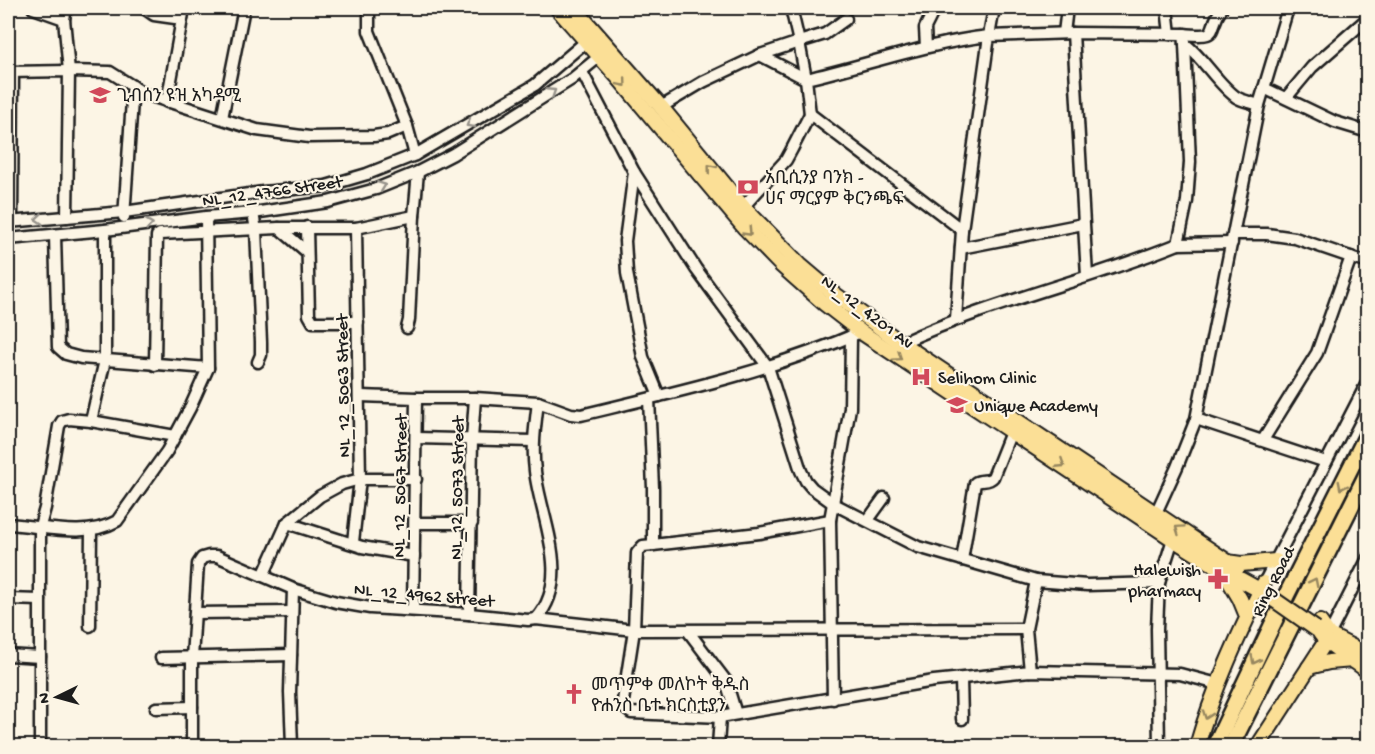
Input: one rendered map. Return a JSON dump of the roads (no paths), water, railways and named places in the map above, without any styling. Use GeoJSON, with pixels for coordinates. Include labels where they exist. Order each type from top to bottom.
{"type":"FeatureCollection","features":[{"type":"Feature","properties":{"kind":"highway","name":"Ring Road"},"geometry":{"type":"LineString","coordinates":[[1215,747],[1286,596],[1368,433]]}},
{"type":"Feature","properties":{"kind":"highway","name":"Ring Road"},"geometry":{"type":"LineString","coordinates":[[1231,747],[1368,472]]}},
{"type":"Feature","properties":{"kind":"main road","name":"NL_12_4201 Av"},"geometry":{"type":"LineString","coordinates":[[556,8],[591,37],[605,53],[744,227],[856,334],[1011,432],[1173,539],[1225,566]]}},
{"type":"Feature","properties":{"kind":"main road","name":"NL_12_4201 Av"},"geometry":{"type":"LineString","coordinates":[[576,8],[591,37]]}},
{"type":"Feature","properties":{"kind":"main road","name":"NL_12_4201 Av"},"geometry":{"type":"LineString","coordinates":[[605,53],[661,107],[743,207],[800,265],[833,293],[901,344],[1156,513],[1225,566]]}},
{"type":"Feature","properties":{"kind":"main road"},"geometry":{"type":"LineString","coordinates":[[1225,566],[1276,561]]}},
{"type":"Feature","properties":{"kind":"main road"},"geometry":{"type":"LineString","coordinates":[[1225,566],[1264,588],[1318,626],[1328,638],[1368,671]]}},
{"type":"Feature","properties":{"kind":"main road"},"geometry":{"type":"LineString","coordinates":[[1225,566],[1246,616]]}},
{"type":"Feature","properties":{"kind":"main road"},"geometry":{"type":"LineString","coordinates":[[1197,747],[1218,683],[1246,616],[1264,588]]}},
{"type":"Feature","properties":{"kind":"main road"},"geometry":{"type":"LineString","coordinates":[[1328,638],[1368,655]]}},
{"type":"Feature","properties":{"kind":"main road"},"geometry":{"type":"LineString","coordinates":[[1258,747],[1328,638]]}},
{"type":"Feature","properties":{"kind":"main road"},"geometry":{"type":"LineString","coordinates":[[1309,667],[1353,660]]}},
{"type":"Feature","properties":{"kind":"street"},"geometry":{"type":"LineString","coordinates":[[33,8],[64,20]]}},
{"type":"Feature","properties":{"kind":"street"},"geometry":{"type":"LineString","coordinates":[[66,8],[64,20],[69,71],[66,217]]}},
{"type":"Feature","properties":{"kind":"street"},"geometry":{"type":"LineString","coordinates":[[144,8],[154,15],[182,19]]}},
{"type":"Feature","properties":{"kind":"street"},"geometry":{"type":"LineString","coordinates":[[167,102],[184,8]]}},
{"type":"Feature","properties":{"kind":"street"},"geometry":{"type":"LineString","coordinates":[[222,118],[244,8]]}},
{"type":"Feature","properties":{"kind":"street"},"geometry":{"type":"LineString","coordinates":[[369,8],[369,31],[407,126],[415,155]]}},
{"type":"Feature","properties":{"kind":"street"},"geometry":{"type":"LineString","coordinates":[[743,207],[786,160],[810,114],[806,79],[791,8]]}},
{"type":"Feature","properties":{"kind":"street"},"geometry":{"type":"LineString","coordinates":[[926,47],[925,28],[935,8]]}},
{"type":"Feature","properties":{"kind":"street"},"geometry":{"type":"LineString","coordinates":[[956,319],[962,230],[994,8]]}},
{"type":"Feature","properties":{"kind":"street"},"geometry":{"type":"LineString","coordinates":[[1067,8],[1088,276]]}},
{"type":"Feature","properties":{"kind":"street"},"geometry":{"type":"LineString","coordinates":[[1167,8],[1170,34]]}},
{"type":"Feature","properties":{"kind":"street"},"geometry":{"type":"LineString","coordinates":[[760,55],[806,79],[965,38],[1069,33],[1170,34],[1185,39],[1208,35],[1215,26],[1222,8]]}},
{"type":"Feature","properties":{"kind":"street"},"geometry":{"type":"LineString","coordinates":[[1156,513],[1196,419],[1259,105],[1288,8]]}},
{"type":"Feature","properties":{"kind":"street"},"geometry":{"type":"LineString","coordinates":[[1286,98],[1312,67],[1368,18]]}},
{"type":"Feature","properties":{"kind":"street"},"geometry":{"type":"LineString","coordinates":[[661,107],[703,82],[760,55],[825,34],[846,19]]}},
{"type":"Feature","properties":{"kind":"street","name":"NL_12_4766 Street"},"geometry":{"type":"LineString","coordinates":[[10,222],[124,212],[263,192],[327,186],[367,174],[415,155],[535,85],[591,37]]}},
{"type":"Feature","properties":{"kind":"street"},"geometry":{"type":"LineString","coordinates":[[1185,39],[1236,97],[1259,105]]}},
{"type":"Feature","properties":{"kind":"street"},"geometry":{"type":"LineString","coordinates":[[1178,244],[1187,201],[1191,155],[1185,39]]}},
{"type":"Feature","properties":{"kind":"street","name":"NL_12_4766 Street"},"geometry":{"type":"LineString","coordinates":[[8,239],[253,213],[328,202],[376,189],[418,172],[463,148],[582,72],[605,53]]}},
{"type":"Feature","properties":{"kind":"street"},"geometry":{"type":"LineString","coordinates":[[10,222],[10,72],[110,72],[145,94],[257,130],[309,137],[374,136],[388,134],[407,126]]}},
{"type":"Feature","properties":{"kind":"street"},"geometry":{"type":"LineString","coordinates":[[582,72],[634,172],[696,268],[768,367],[806,481],[834,504],[918,547],[962,560],[1036,581],[1087,585],[1159,583]]}},
{"type":"Feature","properties":{"kind":"street"},"geometry":{"type":"LineString","coordinates":[[125,227],[124,212],[133,86]]}},
{"type":"Feature","properties":{"kind":"street"},"geometry":{"type":"LineString","coordinates":[[1264,88],[1335,122],[1368,132]]}},
{"type":"Feature","properties":{"kind":"street"},"geometry":{"type":"LineString","coordinates":[[810,114],[962,230]]}},
{"type":"Feature","properties":{"kind":"street"},"geometry":{"type":"LineString","coordinates":[[407,328],[418,172]]}},
{"type":"Feature","properties":{"kind":"street"},"geometry":{"type":"LineString","coordinates":[[634,172],[625,241],[627,273],[654,398],[653,545]]}},
{"type":"Feature","properties":{"kind":"street"},"geometry":{"type":"LineString","coordinates":[[253,213],[256,230],[261,342],[261,355],[258,362]]}},
{"type":"Feature","properties":{"kind":"street","name":"NL_12_4766 Street"},"geometry":{"type":"LineString","coordinates":[[155,365],[157,236],[160,234],[307,227],[356,228],[414,216]]}},
{"type":"Feature","properties":{"kind":"street"},"geometry":{"type":"LineString","coordinates":[[8,524],[91,531],[105,528],[117,521],[167,451],[208,369],[208,232],[206,217]]}},
{"type":"Feature","properties":{"kind":"street"},"geometry":{"type":"LineString","coordinates":[[961,248],[1083,224]]}},
{"type":"Feature","properties":{"kind":"street"},"geometry":{"type":"LineString","coordinates":[[307,227],[309,315],[313,322],[358,322]]}},
{"type":"Feature","properties":{"kind":"street"},"geometry":{"type":"LineString","coordinates":[[279,228],[308,252]]}},
{"type":"Feature","properties":{"kind":"street","name":"NL_12_5063 Street"},"geometry":{"type":"LineString","coordinates":[[353,543],[360,479],[361,396],[356,228]]}},
{"type":"Feature","properties":{"kind":"street"},"geometry":{"type":"LineString","coordinates":[[91,421],[105,360],[105,230]]}},
{"type":"Feature","properties":{"kind":"street"},"geometry":{"type":"LineString","coordinates":[[901,344],[956,319],[1141,260],[1178,244],[1267,234],[1308,241],[1368,263]]}},
{"type":"Feature","properties":{"kind":"street"},"geometry":{"type":"LineString","coordinates":[[55,235],[58,347],[66,354],[81,358],[208,369]]}},
{"type":"Feature","properties":{"kind":"street"},"geometry":{"type":"LineString","coordinates":[[1263,440],[1317,353],[1351,257]]}},
{"type":"Feature","properties":{"kind":"street"},"geometry":{"type":"LineString","coordinates":[[361,396],[475,398],[538,402],[571,414],[581,415],[768,367],[816,351],[856,334],[850,408],[830,520],[833,699]]}},
{"type":"Feature","properties":{"kind":"street"},"geometry":{"type":"LineString","coordinates":[[1264,588],[1368,381]]}},
{"type":"Feature","properties":{"kind":"street","name":"NL_12_5067 Street"},"geometry":{"type":"LineString","coordinates":[[413,610],[416,398]]}},
{"type":"Feature","properties":{"kind":"street","name":"NL_12_5073 Street"},"geometry":{"type":"LineString","coordinates":[[469,614],[472,439],[475,398]]}},
{"type":"Feature","properties":{"kind":"street"},"geometry":{"type":"LineString","coordinates":[[536,619],[549,596],[553,558],[535,473],[532,441],[538,402]]}},
{"type":"Feature","properties":{"kind":"street"},"geometry":{"type":"LineString","coordinates":[[40,744],[40,526],[59,426],[62,421],[69,419],[175,436]]}},
{"type":"Feature","properties":{"kind":"street"},"geometry":{"type":"LineString","coordinates":[[1196,419],[1326,462]]}},
{"type":"Feature","properties":{"kind":"street"},"geometry":{"type":"LineString","coordinates":[[962,560],[975,483],[993,477],[1011,432]]}},
{"type":"Feature","properties":{"kind":"street"},"geometry":{"type":"LineString","coordinates":[[417,438],[532,441]]}},
{"type":"Feature","properties":{"kind":"street"},"geometry":{"type":"LineString","coordinates":[[262,576],[287,523],[320,496],[342,484],[360,479],[416,479]]}},
{"type":"Feature","properties":{"kind":"street"},"geometry":{"type":"LineString","coordinates":[[868,520],[884,498]]}},
{"type":"Feature","properties":{"kind":"street"},"geometry":{"type":"LineString","coordinates":[[830,520],[759,533],[643,546],[636,553],[634,630],[623,701],[625,708],[631,713],[720,717],[934,681],[1030,671],[1191,676],[1218,683]]}},
{"type":"Feature","properties":{"kind":"street"},"geometry":{"type":"LineString","coordinates":[[287,523],[362,547],[414,556]]}},
{"type":"Feature","properties":{"kind":"street"},"geometry":{"type":"LineString","coordinates":[[415,523],[472,523]]}},
{"type":"Feature","properties":{"kind":"street"},"geometry":{"type":"LineString","coordinates":[[90,626],[91,531]]}},
{"type":"Feature","properties":{"kind":"street"},"geometry":{"type":"LineString","coordinates":[[1159,747],[1157,629],[1159,583],[1173,539]]}},
{"type":"Feature","properties":{"kind":"street","name":"NL_12_4962 Street"},"geometry":{"type":"LineString","coordinates":[[195,613],[198,564],[202,558],[217,556],[293,589],[370,608],[536,619],[634,630],[1026,629]]}},
{"type":"Feature","properties":{"kind":"street"},"geometry":{"type":"LineString","coordinates":[[1328,638],[1368,558]]}},
{"type":"Feature","properties":{"kind":"street"},"geometry":{"type":"LineString","coordinates":[[1030,671],[1026,629],[1036,581]]}},
{"type":"Feature","properties":{"kind":"street"},"geometry":{"type":"LineString","coordinates":[[292,747],[290,692],[293,589]]}},
{"type":"Feature","properties":{"kind":"street"},"geometry":{"type":"LineString","coordinates":[[8,599],[40,600]]}},
{"type":"Feature","properties":{"kind":"street"},"geometry":{"type":"LineString","coordinates":[[192,747],[192,658],[195,613],[292,612]]}},
{"type":"Feature","properties":{"kind":"street"},"geometry":{"type":"LineString","coordinates":[[688,631],[726,681],[736,714]]}},
{"type":"Feature","properties":{"kind":"street"},"geometry":{"type":"LineString","coordinates":[[8,655],[40,657]]}},
{"type":"Feature","properties":{"kind":"street"},"geometry":{"type":"LineString","coordinates":[[160,658],[291,655]]}},
{"type":"Feature","properties":{"kind":"street"},"geometry":{"type":"LineString","coordinates":[[961,679],[962,719]]}},
{"type":"Feature","properties":{"kind":"street"},"geometry":{"type":"LineString","coordinates":[[156,708],[192,707]]}},
{"type":"Feature","properties":{"kind":"street"},"geometry":{"type":"LineString","coordinates":[[718,747],[720,717]]}},
{"type":"Feature","properties":{"kind":"place","name":"ጊብሰን ዩዝ አካዳሚ"},"geometry":{"type":"Point","coordinates":[100,95]}},
{"type":"Feature","properties":{"kind":"place","name":"አቢሲንያ ባንክ - ሀና ማርያም ቅርንጫፍ"},"geometry":{"type":"Point","coordinates":[748,187]}},
{"type":"Feature","properties":{"kind":"place","name":"Selihom Clinic"},"geometry":{"type":"Point","coordinates":[921,377]}},
{"type":"Feature","properties":{"kind":"place","name":"Unique Academy"},"geometry":{"type":"Point","coordinates":[957,405]}},
{"type":"Feature","properties":{"kind":"place","name":"Halewish pharmacy"},"geometry":{"type":"Point","coordinates":[1218,579]}},
{"type":"Feature","properties":{"kind":"place","name":"መጥምቀ መለኮት ቅዱስ ዮሐንስ ቤተ ክርስቲያን"},"geometry":{"type":"Point","coordinates":[574,694]}}]}
